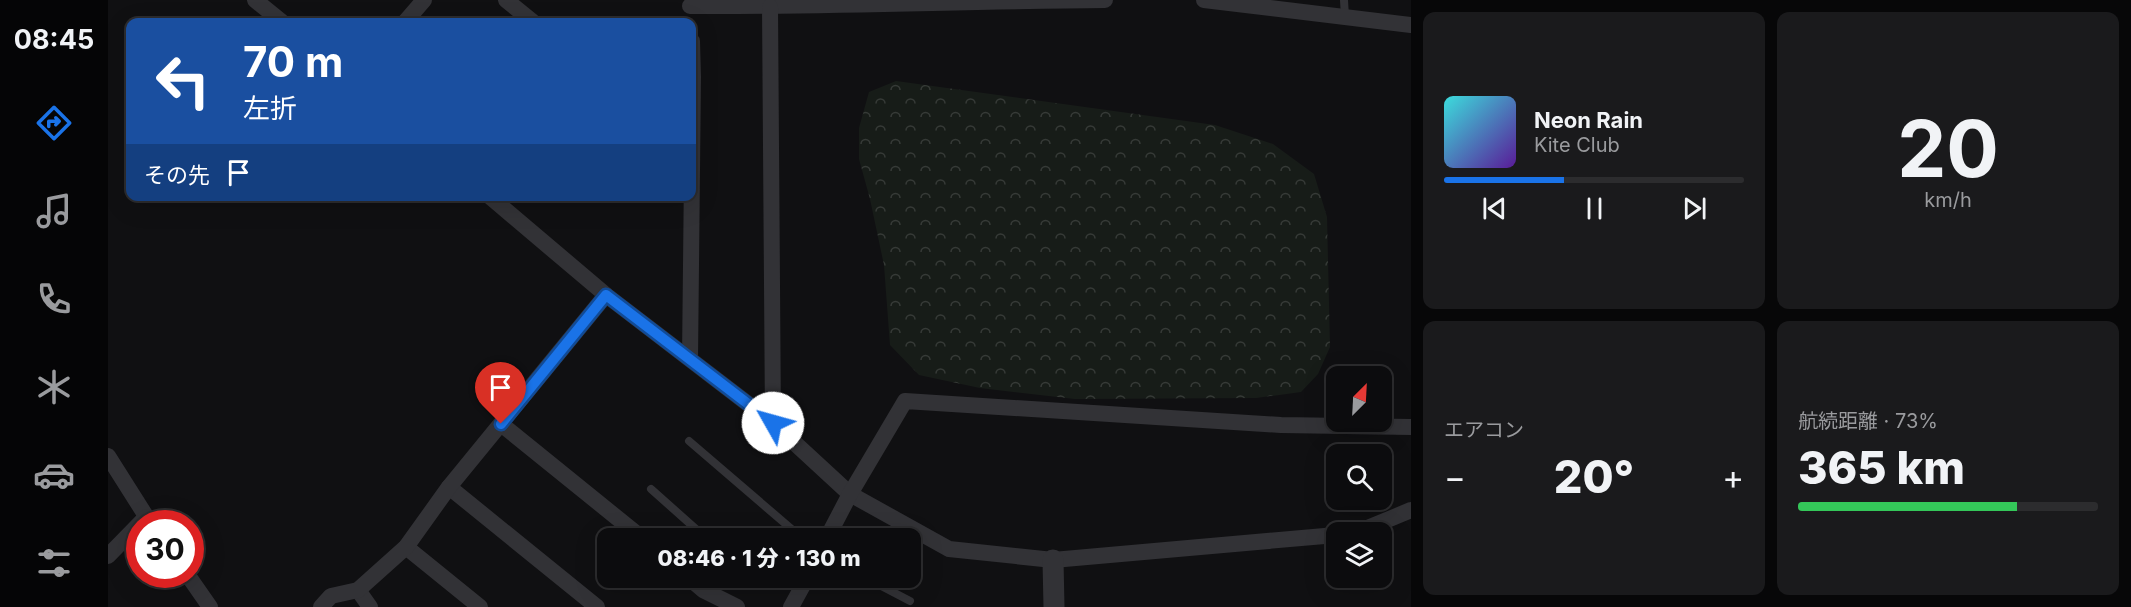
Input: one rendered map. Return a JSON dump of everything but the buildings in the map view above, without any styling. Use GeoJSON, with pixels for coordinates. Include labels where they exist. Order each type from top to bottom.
{"type":"FeatureCollection","features":[{"type":"Feature","properties":{"kind":"street"},"geometry":{"type":"LineString","coordinates":[[255,0],[277,18]]}},
{"type":"Feature","properties":{"kind":"street"},"geometry":{"type":"LineString","coordinates":[[408,18],[424,0]]}},
{"type":"Feature","properties":{"kind":"street"},"geometry":{"type":"LineString","coordinates":[[506,0],[528,18]]}},
{"type":"Feature","properties":{"kind":"street"},"geometry":{"type":"LineString","coordinates":[[690,10],[942,1],[1106,0]]}},
{"type":"Feature","properties":{"kind":"street"},"geometry":{"type":"LineString","coordinates":[[1204,0],[1411,25]]}},
{"type":"Feature","properties":{"kind":"street"},"geometry":{"type":"LineString","coordinates":[[770,7],[773,423]]}},
{"type":"Feature","properties":{"kind":"street"},"geometry":{"type":"LineString","coordinates":[[495,201],[606,295],[773,423],[850,494],[949,549],[1053,560],[1326,536]]}},
{"type":"Feature","properties":{"kind":"street"},"geometry":{"type":"LineString","coordinates":[[690,358],[691,201]]}},
{"type":"Feature","properties":{"kind":"street"},"geometry":{"type":"LineString","coordinates":[[321,607],[331,596],[358,590],[406,546],[449,487],[606,295]]}},
{"type":"Feature","properties":{"kind":"street"},"geometry":{"type":"LineString","coordinates":[[832,528],[905,401],[1281,425],[1411,427]]}},
{"type":"Feature","properties":{"kind":"street"},"geometry":{"type":"LineString","coordinates":[[501,424],[630,528]]}},
{"type":"Feature","properties":{"kind":"street"},"geometry":{"type":"LineString","coordinates":[[108,456],[142,510]]}},
{"type":"Feature","properties":{"kind":"street"},"geometry":{"type":"LineString","coordinates":[[449,487],[597,607]]}},
{"type":"Feature","properties":{"kind":"street"},"geometry":{"type":"LineString","coordinates":[[1382,522],[1411,510]]}},
{"type":"Feature","properties":{"kind":"street"},"geometry":{"type":"LineString","coordinates":[[108,555],[126,539]]}},
{"type":"Feature","properties":{"kind":"street"},"geometry":{"type":"LineString","coordinates":[[406,546],[480,607]]}},
{"type":"Feature","properties":{"kind":"street"},"geometry":{"type":"LineString","coordinates":[[1053,560],[1054,607]]}},
{"type":"Feature","properties":{"kind":"street"},"geometry":{"type":"LineString","coordinates":[[197,588],[210,607]]}},
{"type":"Feature","properties":{"kind":"street"},"geometry":{"type":"LineString","coordinates":[[701,588],[737,607]]}},
{"type":"Feature","properties":{"kind":"street"},"geometry":{"type":"LineString","coordinates":[[791,607],[801,588]]}},
{"type":"Feature","properties":{"kind":"street"},"geometry":{"type":"LineString","coordinates":[[358,590],[370,607]]}},
{"type":"Feature","properties":{"kind":"lane"},"geometry":{"type":"LineString","coordinates":[[1344,0],[1345,17]]}},
{"type":"Feature","properties":{"kind":"lane"},"geometry":{"type":"LineString","coordinates":[[688,441],[790,528]]}},
{"type":"Feature","properties":{"kind":"lane"},"geometry":{"type":"LineString","coordinates":[[651,489],[695,528]]}},
{"type":"Feature","properties":{"kind":"lane"},"geometry":{"type":"LineString","coordinates":[[885,588],[910,601]]}},
{"type":"Feature","properties":{"kind":"green space"},"geometry":{"type":"Polygon","coordinates":[[[896,81],[1215,125],[1273,144],[1314,174],[1327,217],[1330,347],[1318,374],[1301,392],[1256,398],[1075,399],[980,388],[919,375],[890,345],[884,265],[859,159],[859,128],[869,92],[896,81]]]}},
{"type":"Feature","properties":{"kind":"route"},"geometry":{"type":"LineString","coordinates":[[501,424],[606,295],[773,423]]}}]}
